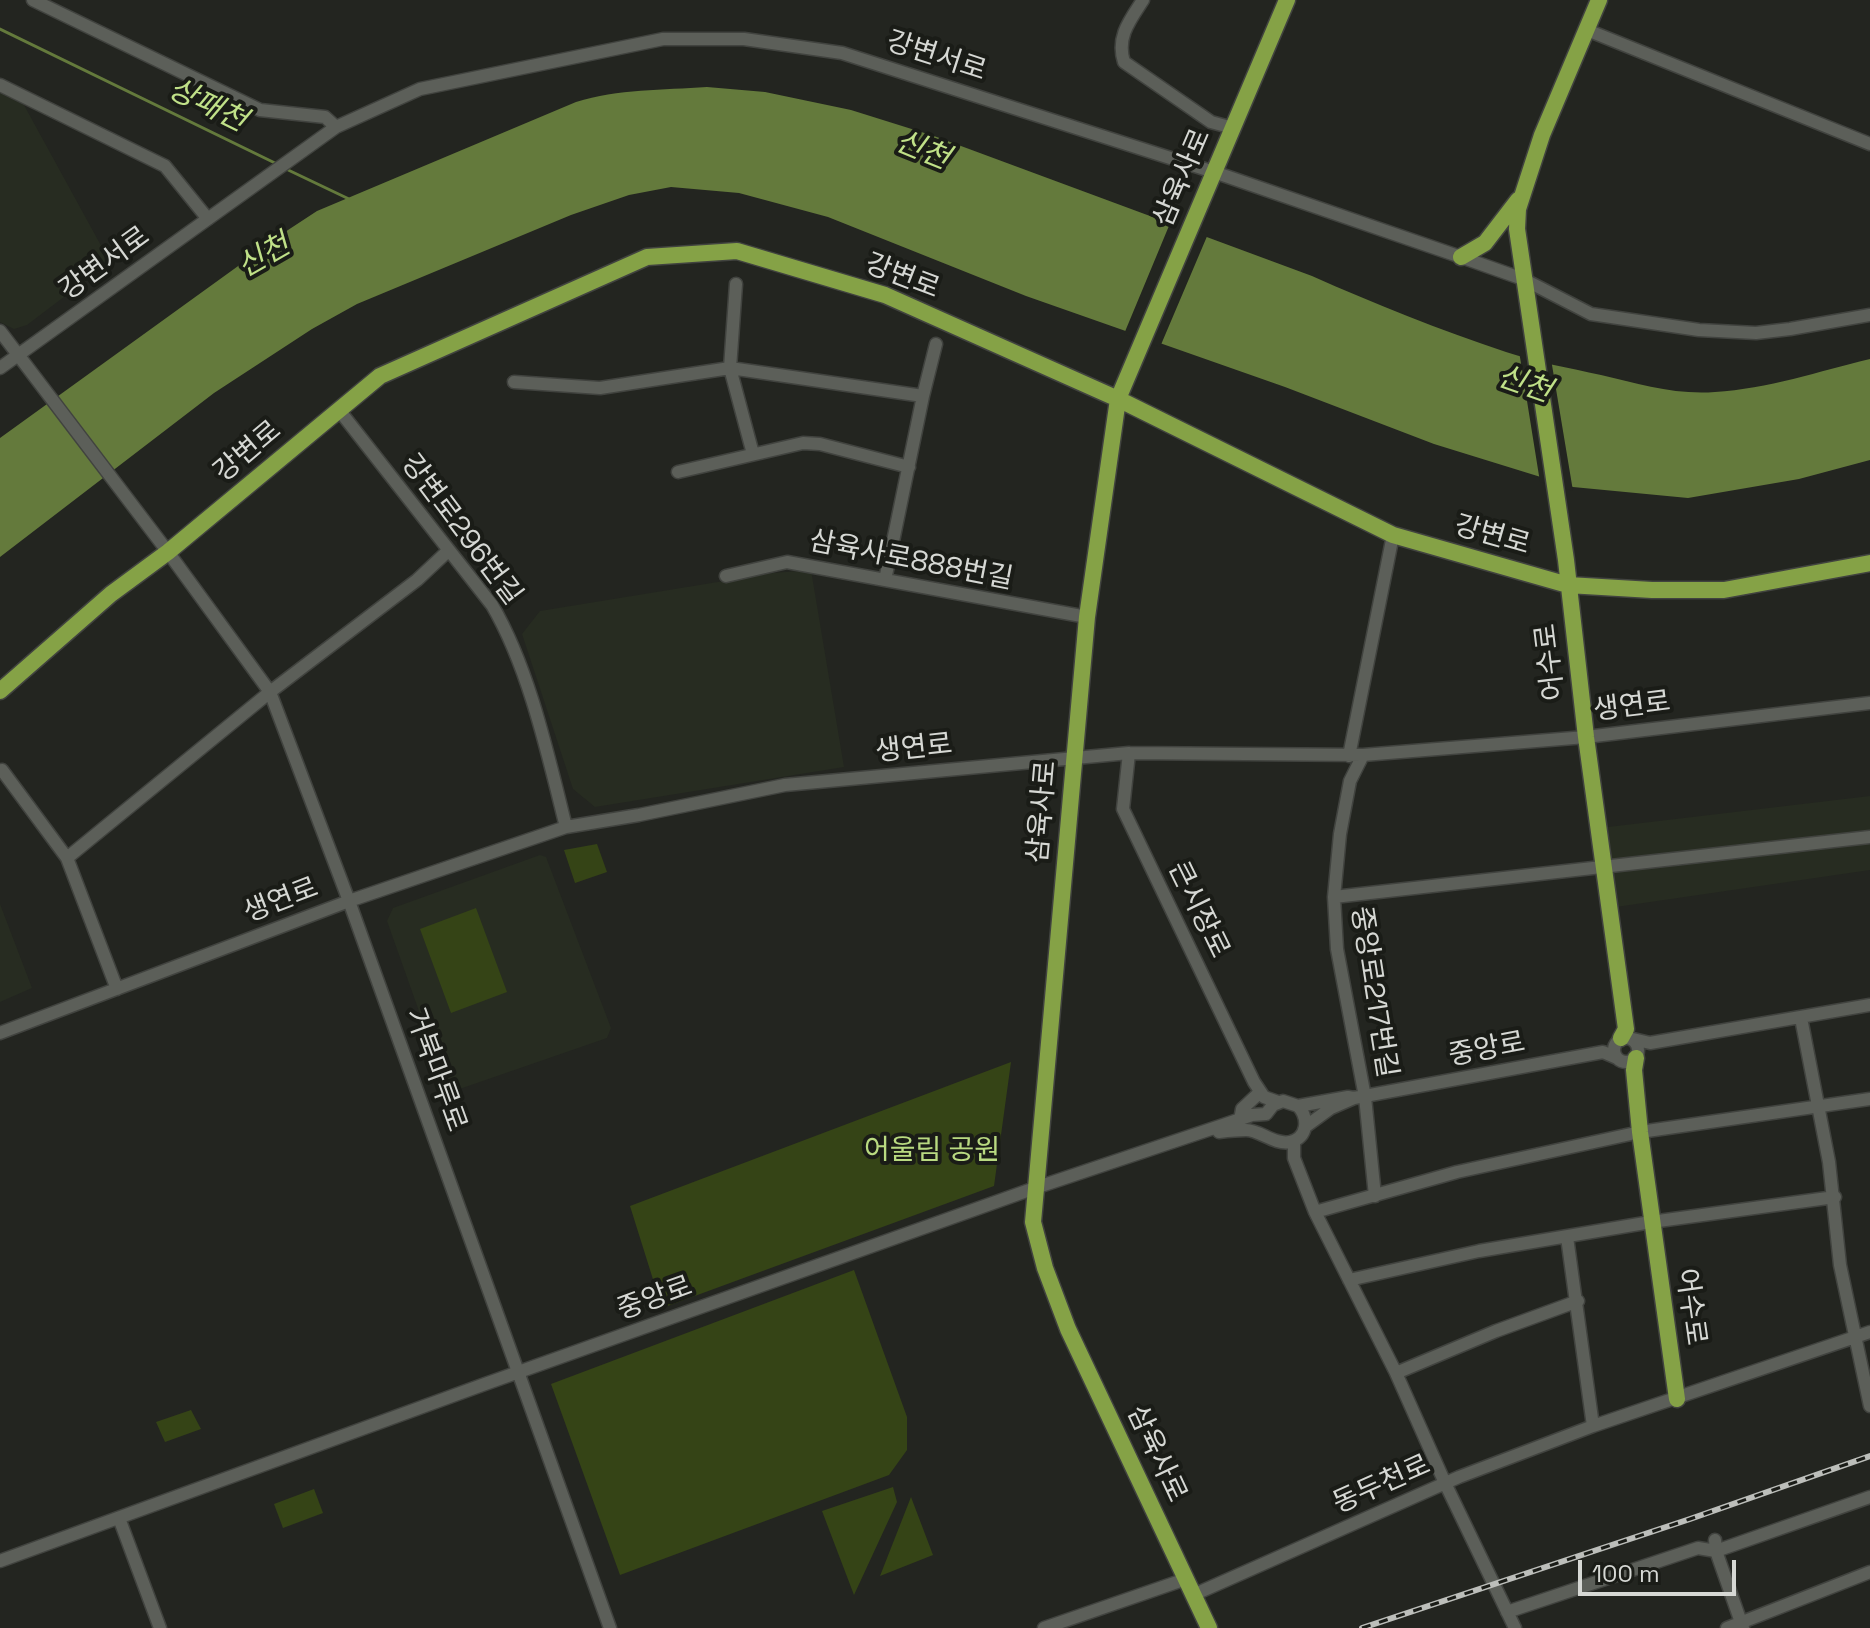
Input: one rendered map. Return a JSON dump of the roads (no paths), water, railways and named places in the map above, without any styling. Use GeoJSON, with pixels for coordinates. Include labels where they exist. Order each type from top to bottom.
{"type":"FeatureCollection","features":[{"type":"Feature","properties":{"kind":"main road","name":"삼육사로"},"geometry":{"type":"LineString","coordinates":[[1209,1628],[1068,1329],[1045,1268],[1033,1222],[1087,617],[1118,399],[1287,0]]}},
{"type":"Feature","properties":{"kind":"main road","name":"어수로"},"geometry":{"type":"LineString","coordinates":[[1599,0],[1542,135],[1518,209],[1517,229],[1566,560],[1603,867],[1677,1399]]}},
{"type":"Feature","properties":{"kind":"main road"},"geometry":{"type":"LineString","coordinates":[[1461,257],[1485,243],[1522,196]]}},
{"type":"Feature","properties":{"kind":"main road","name":"강변로"},"geometry":{"type":"LineString","coordinates":[[0,691],[111,594],[168,552],[380,376],[647,257],[737,251],[885,295],[1118,399],[1393,535],[1568,585],[1724,590],[1870,563]]}},
{"type":"Feature","properties":{"kind":"street"},"geometry":{"type":"LineString","coordinates":[[33,0],[260,110],[325,117],[336,127]]}},
{"type":"Feature","properties":{"kind":"street"},"geometry":{"type":"LineString","coordinates":[[1143,0],[1127,23],[1121,41],[1124,62],[1211,122],[1233,128]]}},
{"type":"Feature","properties":{"kind":"street"},"geometry":{"type":"LineString","coordinates":[[1587,30],[1870,144]]}},
{"type":"Feature","properties":{"kind":"street","name":"강변서로"},"geometry":{"type":"LineString","coordinates":[[0,368],[336,127],[420,89],[663,39],[744,39],[842,53],[1211,180],[1523,279]]}},
{"type":"Feature","properties":{"kind":"street"},"geometry":{"type":"LineString","coordinates":[[0,85],[165,166],[213,216]]}},
{"type":"Feature","properties":{"kind":"street"},"geometry":{"type":"LineString","coordinates":[[1523,279],[1591,314],[1699,330],[1767,332],[1870,315]]}},
{"type":"Feature","properties":{"kind":"street"},"geometry":{"type":"LineString","coordinates":[[736,284],[730,368],[753,454]]}},
{"type":"Feature","properties":{"kind":"street","name":"거북마루로"},"geometry":{"type":"LineString","coordinates":[[0,331],[270,692],[349,901],[610,1628]]}},
{"type":"Feature","properties":{"kind":"street"},"geometry":{"type":"LineString","coordinates":[[885,580],[936,344]]}},
{"type":"Feature","properties":{"kind":"street"},"geometry":{"type":"LineString","coordinates":[[514,382],[600,388],[730,368],[923,396]]}},
{"type":"Feature","properties":{"kind":"street","name":"강변로296번길"},"geometry":{"type":"LineString","coordinates":[[339,410],[492,605],[507,632],[549,757],[566,827]]}},
{"type":"Feature","properties":{"kind":"street"},"geometry":{"type":"LineString","coordinates":[[678,472],[803,443],[820,444],[909,467]]}},
{"type":"Feature","properties":{"kind":"street"},"geometry":{"type":"LineString","coordinates":[[1349,756],[1393,535]]}},
{"type":"Feature","properties":{"kind":"street"},"geometry":{"type":"LineString","coordinates":[[67,858],[270,692],[417,580],[449,550]]}},
{"type":"Feature","properties":{"kind":"street","name":"삼육사로888번길"},"geometry":{"type":"LineString","coordinates":[[726,576],[787,562],[1087,617]]}},
{"type":"Feature","properties":{"kind":"street","name":"생연로"},"geometry":{"type":"LineString","coordinates":[[0,1033],[349,901],[566,827],[785,785],[1129,753],[1363,755],[1586,737],[1870,703]]}},
{"type":"Feature","properties":{"kind":"street","name":"큰시장로"},"geometry":{"type":"LineString","coordinates":[[1129,753],[1123,809],[1266,1114]]}},
{"type":"Feature","properties":{"kind":"street","name":"중앙로217번길"},"geometry":{"type":"LineString","coordinates":[[1360,1098],[1337,949],[1334,897],[1340,834],[1350,781],[1363,755]]}},
{"type":"Feature","properties":{"kind":"street"},"geometry":{"type":"LineString","coordinates":[[2,770],[67,858],[117,989]]}},
{"type":"Feature","properties":{"kind":"street"},"geometry":{"type":"LineString","coordinates":[[1334,897],[1870,837]]}},
{"type":"Feature","properties":{"kind":"street"},"geometry":{"type":"LineString","coordinates":[[1629,1049],[1870,1005]]}},
{"type":"Feature","properties":{"kind":"street"},"geometry":{"type":"LineString","coordinates":[[1801,1018],[1835,1197],[1840,1265],[1870,1406]]}},
{"type":"Feature","properties":{"kind":"street","name":"중앙로"},"geometry":{"type":"LineString","coordinates":[[1360,1098],[1629,1049]]}},
{"type":"Feature","properties":{"kind":"street"},"geometry":{"type":"LineString","coordinates":[[1208,1132],[1249,1130],[1283,1141],[1303,1133],[1305,1127],[1305,1115],[1298,1106],[1289,1101],[1278,1102],[1264,1097],[1256,1089],[1242,1109],[1240,1120]]}},
{"type":"Feature","properties":{"kind":"street"},"geometry":{"type":"LineString","coordinates":[[1298,1106],[1348,1097],[1360,1098]]}},
{"type":"Feature","properties":{"kind":"street"},"geometry":{"type":"LineString","coordinates":[[1305,1127],[1331,1108],[1360,1098]]}},
{"type":"Feature","properties":{"kind":"street"},"geometry":{"type":"LineString","coordinates":[[1360,1098],[1375,1196]]}},
{"type":"Feature","properties":{"kind":"street"},"geometry":{"type":"LineString","coordinates":[[1315,1212],[1457,1172],[1640,1132],[1870,1099]]}},
{"type":"Feature","properties":{"kind":"street"},"geometry":{"type":"LineString","coordinates":[[1208,1132],[1266,1114],[1278,1102]]}},
{"type":"Feature","properties":{"kind":"street"},"geometry":{"type":"LineString","coordinates":[[1266,1114],[1265,1126],[1283,1141],[1294,1158],[1315,1212],[1396,1373],[1515,1628]]}},
{"type":"Feature","properties":{"kind":"street","name":"중앙로"},"geometry":{"type":"LineString","coordinates":[[0,1561],[1035,1188],[1208,1132]]}},
{"type":"Feature","properties":{"kind":"street"},"geometry":{"type":"LineString","coordinates":[[1349,1280],[1479,1251],[1651,1222],[1835,1197]]}},
{"type":"Feature","properties":{"kind":"street"},"geometry":{"type":"LineString","coordinates":[[1567,1237],[1593,1426]]}},
{"type":"Feature","properties":{"kind":"street"},"geometry":{"type":"LineString","coordinates":[[1396,1373],[1578,1301]]}},
{"type":"Feature","properties":{"kind":"street","name":"동두천로"},"geometry":{"type":"LineString","coordinates":[[1193,1595],[1445,1483],[1593,1426],[1870,1332]]}},
{"type":"Feature","properties":{"kind":"street"},"geometry":{"type":"LineString","coordinates":[[1507,1612],[1698,1548],[1870,1497]]}},
{"type":"Feature","properties":{"kind":"street"},"geometry":{"type":"LineString","coordinates":[[119,1518],[160,1628]]}},
{"type":"Feature","properties":{"kind":"street"},"geometry":{"type":"LineString","coordinates":[[1716,1545],[1742,1625]]}},
{"type":"Feature","properties":{"kind":"street"},"geometry":{"type":"LineString","coordinates":[[1727,1628],[1742,1625],[1870,1572]]}},
{"type":"Feature","properties":{"kind":"street"},"geometry":{"type":"LineString","coordinates":[[1044,1628],[1186,1579]]}},
{"type":"Feature","properties":{"kind":"water","name":"신천"},"geometry":{"type":"Polygon","coordinates":[[[707,87],[765,92],[851,110],[934,136],[1312,276],[1457,335],[1553,365],[1657,388],[1700,392],[1774,383],[1870,359],[1870,460],[1799,479],[1688,498],[1573,487],[1434,444],[1285,387],[1026,296],[828,217],[739,193],[671,187],[629,195],[571,215],[357,304],[312,329],[214,393],[0,557],[0,438],[288,230],[317,211],[576,102],[624,92],[707,87]]]}},
{"type":"Feature","properties":{"kind":"waterway","name":"상패천"},"geometry":{"type":"LineString","coordinates":[[0,29],[277,164]]}},
{"type":"Feature","properties":{"kind":"waterway","name":"상패천"},"geometry":{"type":"LineString","coordinates":[[284,168],[349,199]]}},
{"type":"Feature","properties":{"kind":"railway"},"geometry":{"type":"LineString","coordinates":[[1362,1628],[1870,1456]]}},
{"type":"Feature","properties":{"kind":"park label","name":"어울림 공원"},"geometry":{"type":"Point","coordinates":[932,1151]}}]}
